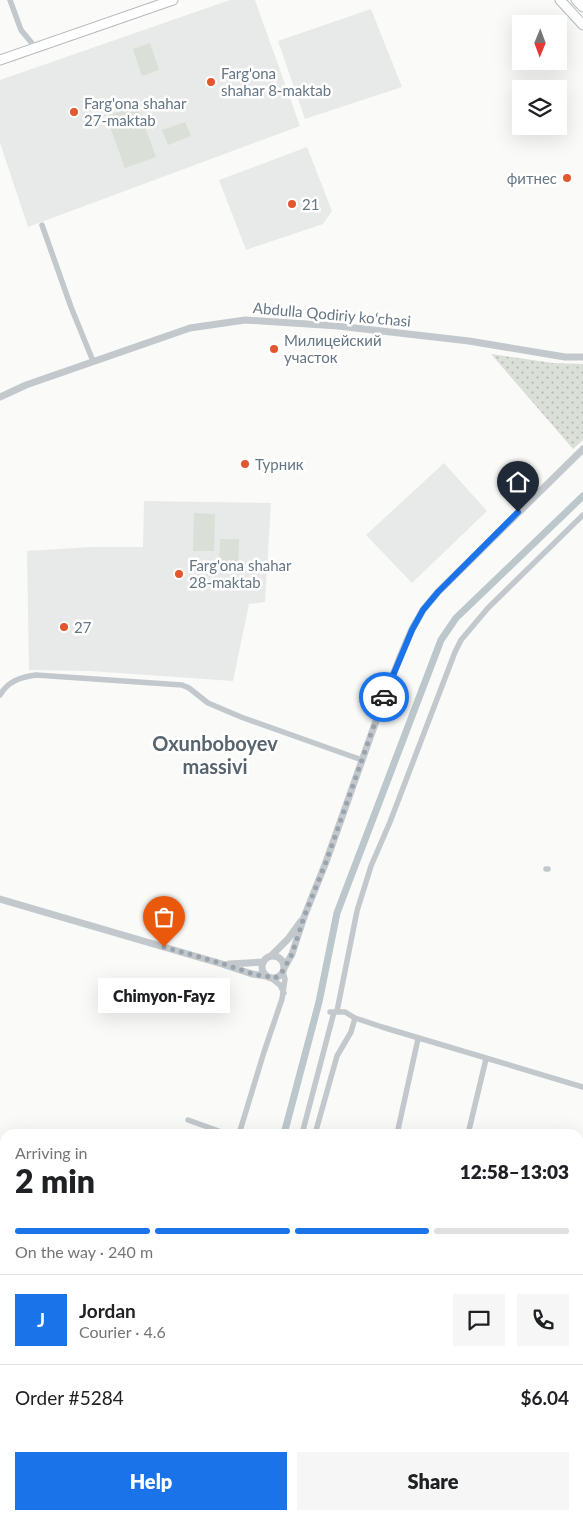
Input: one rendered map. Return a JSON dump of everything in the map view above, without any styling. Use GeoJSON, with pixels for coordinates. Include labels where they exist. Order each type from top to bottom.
{"type":"FeatureCollection","features":[{"type":"Feature","properties":{"kind":"main road"},"geometry":{"type":"LineString","coordinates":[[0,60],[173,0]]}},
{"type":"Feature","properties":{"kind":"main road"},"geometry":{"type":"LineString","coordinates":[[560,0],[583,25]]}},
{"type":"Feature","properties":{"kind":"main road"},"geometry":{"type":"LineString","coordinates":[[576,0],[583,7]]}},
{"type":"Feature","properties":{"kind":"street"},"geometry":{"type":"LineString","coordinates":[[10,0],[21,30],[36,48]]}},
{"type":"Feature","properties":{"kind":"street"},"geometry":{"type":"LineString","coordinates":[[42,225],[71,307],[93,361]]}},
{"type":"Feature","properties":{"kind":"street","name":"Abdulla Qodiriy koʻchasi"},"geometry":{"type":"LineString","coordinates":[[0,397],[93,361],[190,328],[245,320],[338,326],[469,341],[565,356],[583,357]]}},
{"type":"Feature","properties":{"kind":"street"},"geometry":{"type":"LineString","coordinates":[[0,899],[224,964],[252,974],[278,977],[292,954],[397,665],[423,610],[438,592],[583,448]]}},
{"type":"Feature","properties":{"kind":"street"},"geometry":{"type":"LineString","coordinates":[[303,1129],[334,1011],[357,911],[371,866],[390,822],[460,640],[488,608],[583,515]]}},
{"type":"Feature","properties":{"kind":"street"},"geometry":{"type":"LineString","coordinates":[[0,695],[11,682],[36,675],[182,685],[189,688],[208,703],[241,717],[362,760]]}},
{"type":"Feature","properties":{"kind":"street"},"geometry":{"type":"LineString","coordinates":[[224,964],[262,962],[288,939],[304,917]]}},
{"type":"Feature","properties":{"kind":"street"},"geometry":{"type":"LineString","coordinates":[[241,1129],[284,993],[284,965],[278,956],[271,956]]}},
{"type":"Feature","properties":{"kind":"street"},"geometry":{"type":"LineString","coordinates":[[262,962],[262,970],[280,985],[284,993]]}},
{"type":"Feature","properties":{"kind":"street"},"geometry":{"type":"LineString","coordinates":[[334,1011],[345,1012],[355,1018],[418,1039],[537,1072],[583,1087]]}},
{"type":"Feature","properties":{"kind":"street"},"geometry":{"type":"LineString","coordinates":[[316,1129],[337,1056],[351,1032],[355,1018]]}},
{"type":"Feature","properties":{"kind":"street"},"geometry":{"type":"LineString","coordinates":[[398,1129],[418,1039]]}},
{"type":"Feature","properties":{"kind":"street"},"geometry":{"type":"LineString","coordinates":[[469,1129],[486,1059]]}},
{"type":"Feature","properties":{"kind":"street"},"geometry":{"type":"LineString","coordinates":[[188,1120],[213,1129]]}},
{"type":"Feature","properties":{"kind":"shaded area"},"geometry":{"type":"Polygon","coordinates":[[[230,0],[255,0],[300,126],[28,227],[0,143],[0,80],[230,0]]]}},
{"type":"Feature","properties":{"kind":"shaded area"},"geometry":{"type":"Polygon","coordinates":[[[371,9],[402,87],[305,119],[278,41],[371,9]]]}},
{"type":"Feature","properties":{"kind":"shaded area"},"geometry":{"type":"Polygon","coordinates":[[[150,43],[159,70],[142,76],[133,49],[150,43]]]}},
{"type":"Feature","properties":{"kind":"shaded area"},"geometry":{"type":"Polygon","coordinates":[[[137,105],[156,157],[125,168],[106,116],[137,105]]]}},
{"type":"Feature","properties":{"kind":"shaded area"},"geometry":{"type":"Polygon","coordinates":[[[185,122],[191,136],[168,145],[162,130],[185,122]]]}},
{"type":"Feature","properties":{"kind":"shaded area"},"geometry":{"type":"Polygon","coordinates":[[[307,147],[332,211],[323,224],[246,250],[219,180],[307,147]]]}},
{"type":"Feature","properties":{"kind":"shaded area"},"geometry":{"type":"Polygon","coordinates":[[[491,354],[553,363],[583,364],[583,440],[573,449],[491,354]]]}},
{"type":"Feature","properties":{"kind":"shaded area"},"geometry":{"type":"Polygon","coordinates":[[[444,463],[487,511],[412,583],[366,535],[444,463]]]}},
{"type":"Feature","properties":{"kind":"shaded area","name":"Farg'ona shahar 28-maktab"},"geometry":{"type":"Polygon","coordinates":[[[144,501],[271,503],[265,602],[249,604],[233,681],[90,671],[29,670],[27,551],[91,547],[143,547],[144,501]]]}},
{"type":"Feature","properties":{"kind":"shaded area"},"geometry":{"type":"Polygon","coordinates":[[[194,513],[215,514],[214,551],[193,551],[194,513]]]}},
{"type":"Feature","properties":{"kind":"shaded area"},"geometry":{"type":"Polygon","coordinates":[[[220,539],[239,539],[238,570],[219,569],[220,539]]]}},
{"type":"Feature","properties":{"kind":"waterway"},"geometry":{"type":"LineString","coordinates":[[285,1129],[319,1002],[337,913],[441,640],[456,618],[583,496]]}},
{"type":"Feature","properties":{"kind":"way so far"},"geometry":{"type":"LineString","coordinates":[[164,947],[256,975],[275,978],[283,972],[292,954],[304,917],[326,862],[384,697]]}},
{"type":"Feature","properties":{"kind":"place","name":"Farg'ona shahar 8-maktab"},"geometry":{"type":"Point","coordinates":[211,82]}},
{"type":"Feature","properties":{"kind":"place","name":"Farg'ona shahar 27-maktab"},"geometry":{"type":"Point","coordinates":[74,112]}},
{"type":"Feature","properties":{"kind":"place","name":"фитнес"},"geometry":{"type":"Point","coordinates":[567,178]}},
{"type":"Feature","properties":{"kind":"place","name":"21"},"geometry":{"type":"Point","coordinates":[292,204]}},
{"type":"Feature","properties":{"kind":"place","name":"Милицейский участок"},"geometry":{"type":"Point","coordinates":[274,349]}},
{"type":"Feature","properties":{"kind":"place","name":"Турник"},"geometry":{"type":"Point","coordinates":[245,464]}},
{"type":"Feature","properties":{"kind":"place","name":"Farg'ona shahar 28-maktab"},"geometry":{"type":"Point","coordinates":[179,574]}},
{"type":"Feature","properties":{"kind":"place","name":"27"},"geometry":{"type":"Point","coordinates":[64,627]}},
{"type":"Feature","properties":{"kind":"place","name":"Chimyon-Fayz"},"geometry":{"type":"Point","coordinates":[164,947]}},
{"type":"Feature","properties":{"kind":"district","name":"Oxunboboyev massivi"},"geometry":{"type":"Point","coordinates":[215,754]}},
{"type":"Feature","properties":{"kind":"route"},"geometry":{"type":"LineString","coordinates":[[384,697],[412,630],[423,610],[438,592],[518,512]]}}]}
